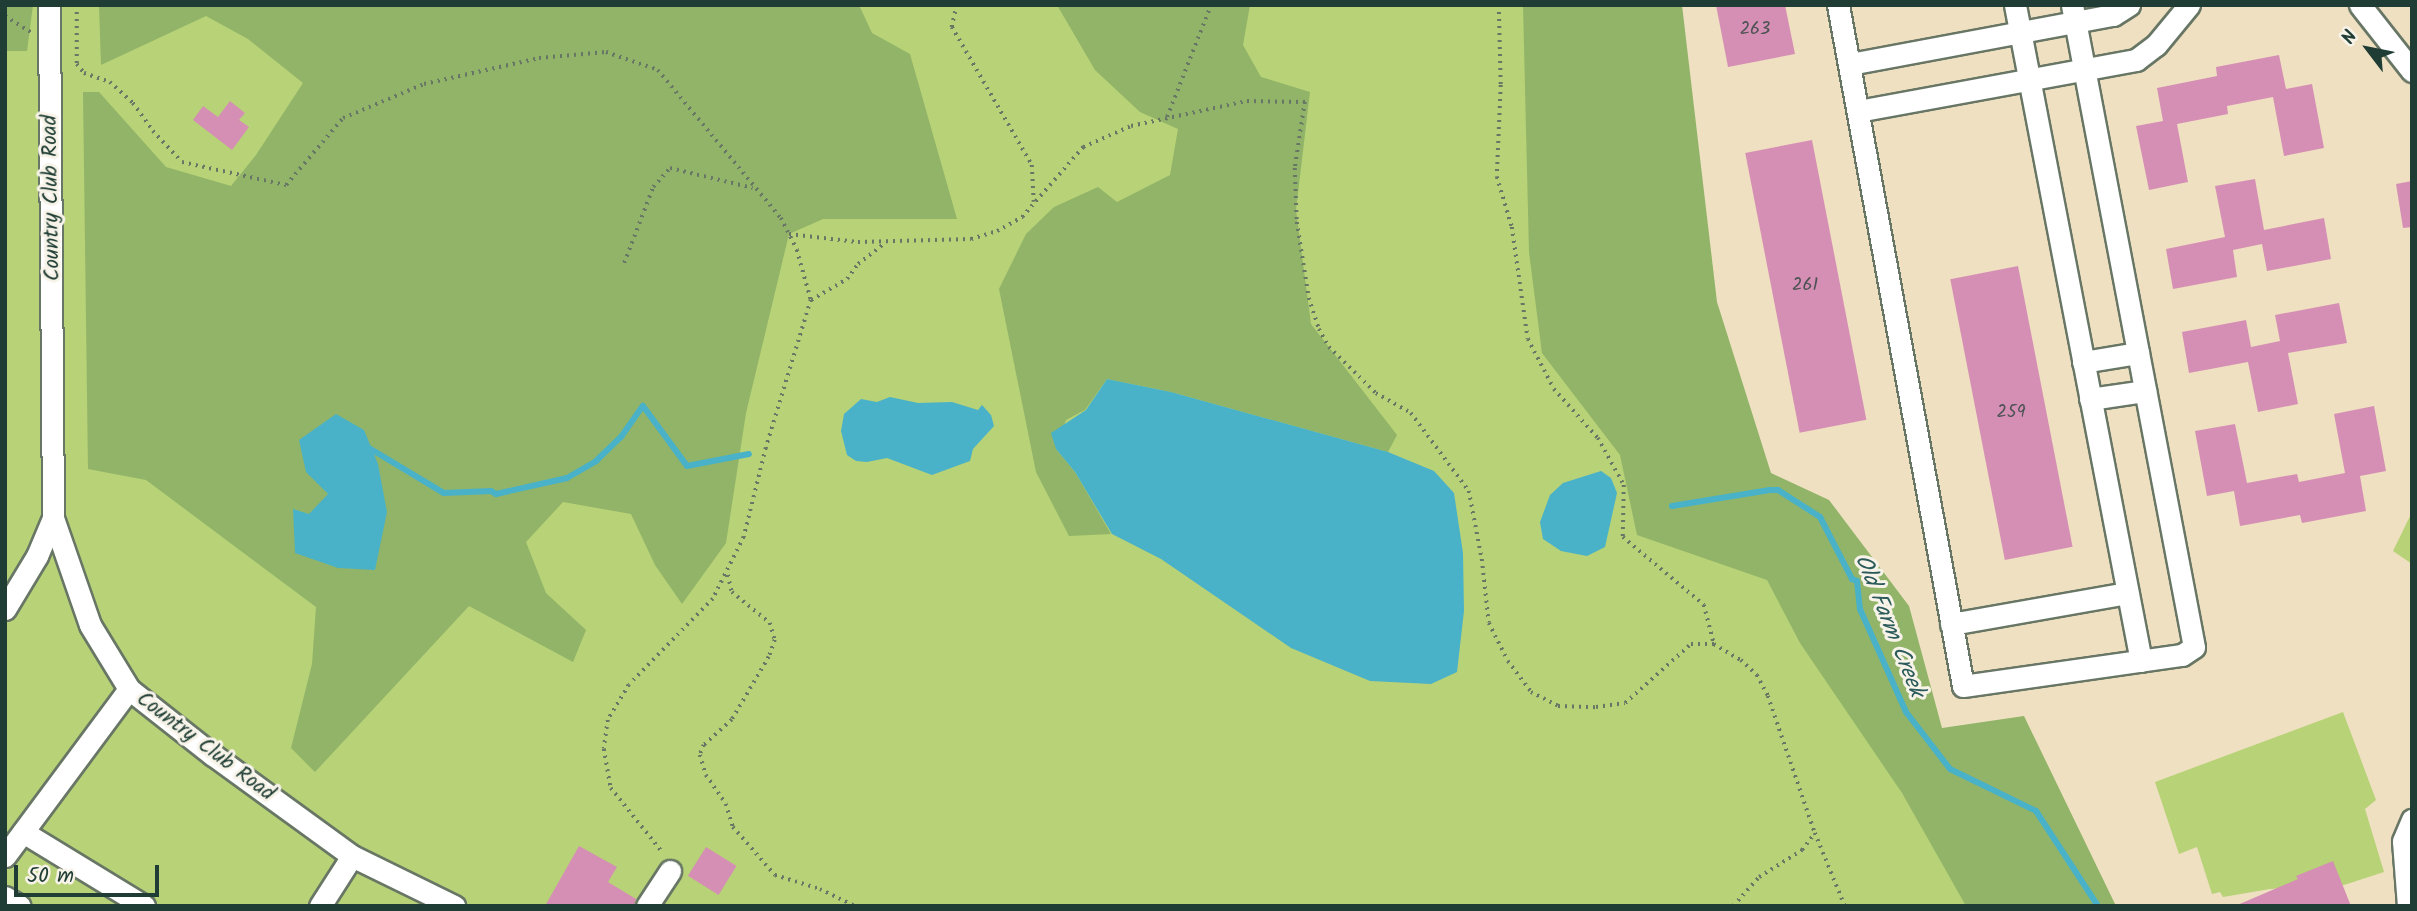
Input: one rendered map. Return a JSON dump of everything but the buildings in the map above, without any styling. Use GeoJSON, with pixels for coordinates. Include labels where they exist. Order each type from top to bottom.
{"type":"FeatureCollection","features":[{"type":"Feature","properties":{"kind":"street","name":"Country Club Road"},"geometry":{"type":"LineString","coordinates":[[49,5],[53,517],[90,625],[129,689],[213,755],[352,856],[454,906]]}},
{"type":"Feature","properties":{"kind":"street"},"geometry":{"type":"LineString","coordinates":[[1838,5],[1963,686],[2182,655],[2194,647],[2073,14]]}},
{"type":"Feature","properties":{"kind":"street"},"geometry":{"type":"LineString","coordinates":[[2015,5],[2141,661]]}},
{"type":"Feature","properties":{"kind":"street"},"geometry":{"type":"LineString","coordinates":[[1850,64],[2020,31],[2073,14],[2113,15],[2129,5]]}},
{"type":"Feature","properties":{"kind":"street"},"geometry":{"type":"LineString","coordinates":[[1858,111],[2084,72],[2136,60],[2156,46],[2189,5]]}},
{"type":"Feature","properties":{"kind":"street"},"geometry":{"type":"LineString","coordinates":[[2360,5],[2412,71]]}},
{"type":"Feature","properties":{"kind":"street"},"geometry":{"type":"LineString","coordinates":[[2083,362],[2138,353]]}},
{"type":"Feature","properties":{"kind":"street"},"geometry":{"type":"LineString","coordinates":[[2090,399],[2145,391]]}},
{"type":"Feature","properties":{"kind":"street","name":"Country Club Road"},"geometry":{"type":"LineString","coordinates":[[5,609],[31,566],[53,517]]}},
{"type":"Feature","properties":{"kind":"street"},"geometry":{"type":"LineString","coordinates":[[1951,624],[2127,593]]}},
{"type":"Feature","properties":{"kind":"street"},"geometry":{"type":"LineString","coordinates":[[5,856],[129,689]]}},
{"type":"Feature","properties":{"kind":"street"},"geometry":{"type":"LineString","coordinates":[[2408,906],[2403,841],[2412,820]]}},
{"type":"Feature","properties":{"kind":"street"},"geometry":{"type":"LineString","coordinates":[[23,832],[144,906]]}},
{"type":"Feature","properties":{"kind":"street"},"geometry":{"type":"LineString","coordinates":[[320,906],[352,856]]}},
{"type":"Feature","properties":{"kind":"street"},"geometry":{"type":"LineString","coordinates":[[647,906],[670,871]]}},
{"type":"Feature","properties":{"kind":"street"},"geometry":{"type":"LineString","coordinates":[[5,897],[20,906]]}},
{"type":"Feature","properties":{"kind":"path"},"geometry":{"type":"LineString","coordinates":[[77,5],[77,64],[84,73],[110,82],[134,103],[153,131],[182,162],[286,185],[342,118],[424,84],[538,58],[606,52],[658,69],[781,218],[797,250],[811,300],[766,448],[744,537],[728,574],[713,599],[629,685],[608,720],[604,749],[611,788],[664,854],[670,871]]}},
{"type":"Feature","properties":{"kind":"path"},"geometry":{"type":"LineString","coordinates":[[957,5],[952,27],[1031,166],[1034,203]]}},
{"type":"Feature","properties":{"kind":"path"},"geometry":{"type":"LineString","coordinates":[[1167,117],[1210,5]]}},
{"type":"Feature","properties":{"kind":"path"},"geometry":{"type":"LineString","coordinates":[[1499,5],[1501,85],[1497,177],[1512,227],[1528,339],[1554,389],[1598,438],[1625,485],[1623,537],[1704,605],[1714,644]]}},
{"type":"Feature","properties":{"kind":"path"},"geometry":{"type":"LineString","coordinates":[[789,234],[859,242],[971,239],[997,231],[1022,217],[1083,147],[1131,126],[1247,102],[1305,102],[1295,168],[1297,222],[1309,298],[1320,329],[1329,346],[1376,393],[1411,413],[1469,491],[1482,559],[1489,623],[1508,661],[1531,692],[1558,706],[1625,703],[1691,644],[1714,644],[1741,660],[1757,675],[1768,696],[1815,833],[1845,906]]}},
{"type":"Feature","properties":{"kind":"path"},"geometry":{"type":"LineString","coordinates":[[624,263],[653,187],[670,168],[755,189]]}},
{"type":"Feature","properties":{"kind":"path"},"geometry":{"type":"LineString","coordinates":[[811,300],[847,279],[858,264],[886,242]]}},
{"type":"Feature","properties":{"kind":"path"},"geometry":{"type":"LineString","coordinates":[[728,574],[732,592],[770,623],[775,640],[769,657],[732,720],[704,746],[700,755],[706,775],[726,804],[733,827],[775,875],[820,888],[855,906]]}},
{"type":"Feature","properties":{"kind":"path"},"geometry":{"type":"LineString","coordinates":[[1733,906],[1759,877],[1802,850],[1815,833]]}},
{"type":"Feature","properties":{"kind":"green space"},"geometry":{"type":"Polygon","coordinates":[[[5,5],[1583,5],[1589,29],[1902,793],[1975,906],[5,906],[5,5]]]}},
{"type":"Feature","properties":{"kind":"green space"},"geometry":{"type":"Polygon","coordinates":[[[5,5],[33,5],[27,51],[5,51],[5,5]]]}},
{"type":"Feature","properties":{"kind":"green space"},"geometry":{"type":"Polygon","coordinates":[[[99,5],[859,5],[872,33],[910,54],[957,219],[823,219],[789,234],[746,413],[726,543],[682,604],[655,565],[631,514],[563,502],[526,542],[546,593],[586,630],[573,662],[469,606],[315,772],[291,748],[312,664],[316,607],[146,480],[88,469],[83,92],[99,92],[166,167],[231,186],[256,155],[303,83],[248,39],[206,16],[101,65],[99,5]]]}},
{"type":"Feature","properties":{"kind":"green space"},"geometry":{"type":"Polygon","coordinates":[[[1057,5],[1250,5],[1243,45],[1261,77],[1310,92],[1296,210],[1311,324],[1397,435],[1388,452],[1171,392],[1107,379],[1085,410],[1066,420],[1056,449],[1075,472],[1111,534],[1069,536],[1036,472],[999,289],[1026,234],[1054,207],[1098,187],[1117,202],[1170,175],[1178,129],[1140,112],[1095,70],[1057,5]]]}},
{"type":"Feature","properties":{"kind":"green space"},"geometry":{"type":"Polygon","coordinates":[[[1523,5],[1682,5],[1717,302],[1771,473],[1829,500],[1909,606],[1942,728],[2024,716],[2116,906],[1966,906],[1902,793],[1800,643],[1767,580],[1637,535],[1620,455],[1542,353],[1529,252],[1523,5]]]}},
{"type":"Feature","properties":{"kind":"green space"},"geometry":{"type":"Polygon","coordinates":[[[2412,512],[2412,564],[2393,551],[2412,512]]]}},
{"type":"Feature","properties":{"kind":"green space"},"geometry":{"type":"Polygon","coordinates":[[[2343,712],[2376,800],[2365,809],[2384,872],[2344,885],[2270,889],[2223,897],[2220,892],[2212,894],[2197,847],[2179,854],[2155,782],[2343,712]]]}},
{"type":"Feature","properties":{"kind":"water"},"geometry":{"type":"Polygon","coordinates":[[[1107,379],[1171,392],[1388,452],[1434,471],[1454,493],[1463,553],[1464,611],[1457,672],[1431,684],[1370,681],[1291,648],[1161,559],[1112,534],[1075,472],[1056,449],[1051,433],[1086,410],[1107,379]]]}},
{"type":"Feature","properties":{"kind":"water"},"geometry":{"type":"Polygon","coordinates":[[[890,397],[918,403],[952,402],[978,410],[982,405],[991,415],[994,426],[973,449],[970,461],[932,475],[887,458],[856,461],[847,455],[841,431],[844,414],[861,399],[877,402],[890,397]]]}},
{"type":"Feature","properties":{"kind":"water"},"geometry":{"type":"Polygon","coordinates":[[[336,414],[364,430],[378,464],[387,512],[375,570],[338,568],[295,553],[293,509],[309,514],[328,494],[306,472],[299,440],[336,414]]]}},
{"type":"Feature","properties":{"kind":"water"},"geometry":{"type":"Polygon","coordinates":[[[1601,471],[1611,478],[1617,493],[1605,547],[1587,556],[1561,551],[1543,539],[1540,522],[1550,495],[1563,483],[1601,471]]]}},
{"type":"Feature","properties":{"kind":"waterway","name":"Old Farm Creek"},"geometry":{"type":"LineString","coordinates":[[369,448],[444,493],[491,491],[496,494],[567,478],[596,461],[621,437],[643,406],[687,466],[749,454]]}},
{"type":"Feature","properties":{"kind":"waterway","name":"Old Farm Creek"},"geometry":{"type":"LineString","coordinates":[[1672,506],[1778,490],[1820,517],[1852,579],[1857,581],[1860,609],[1906,712],[1950,769],[2036,811],[2098,906]]}}]}
